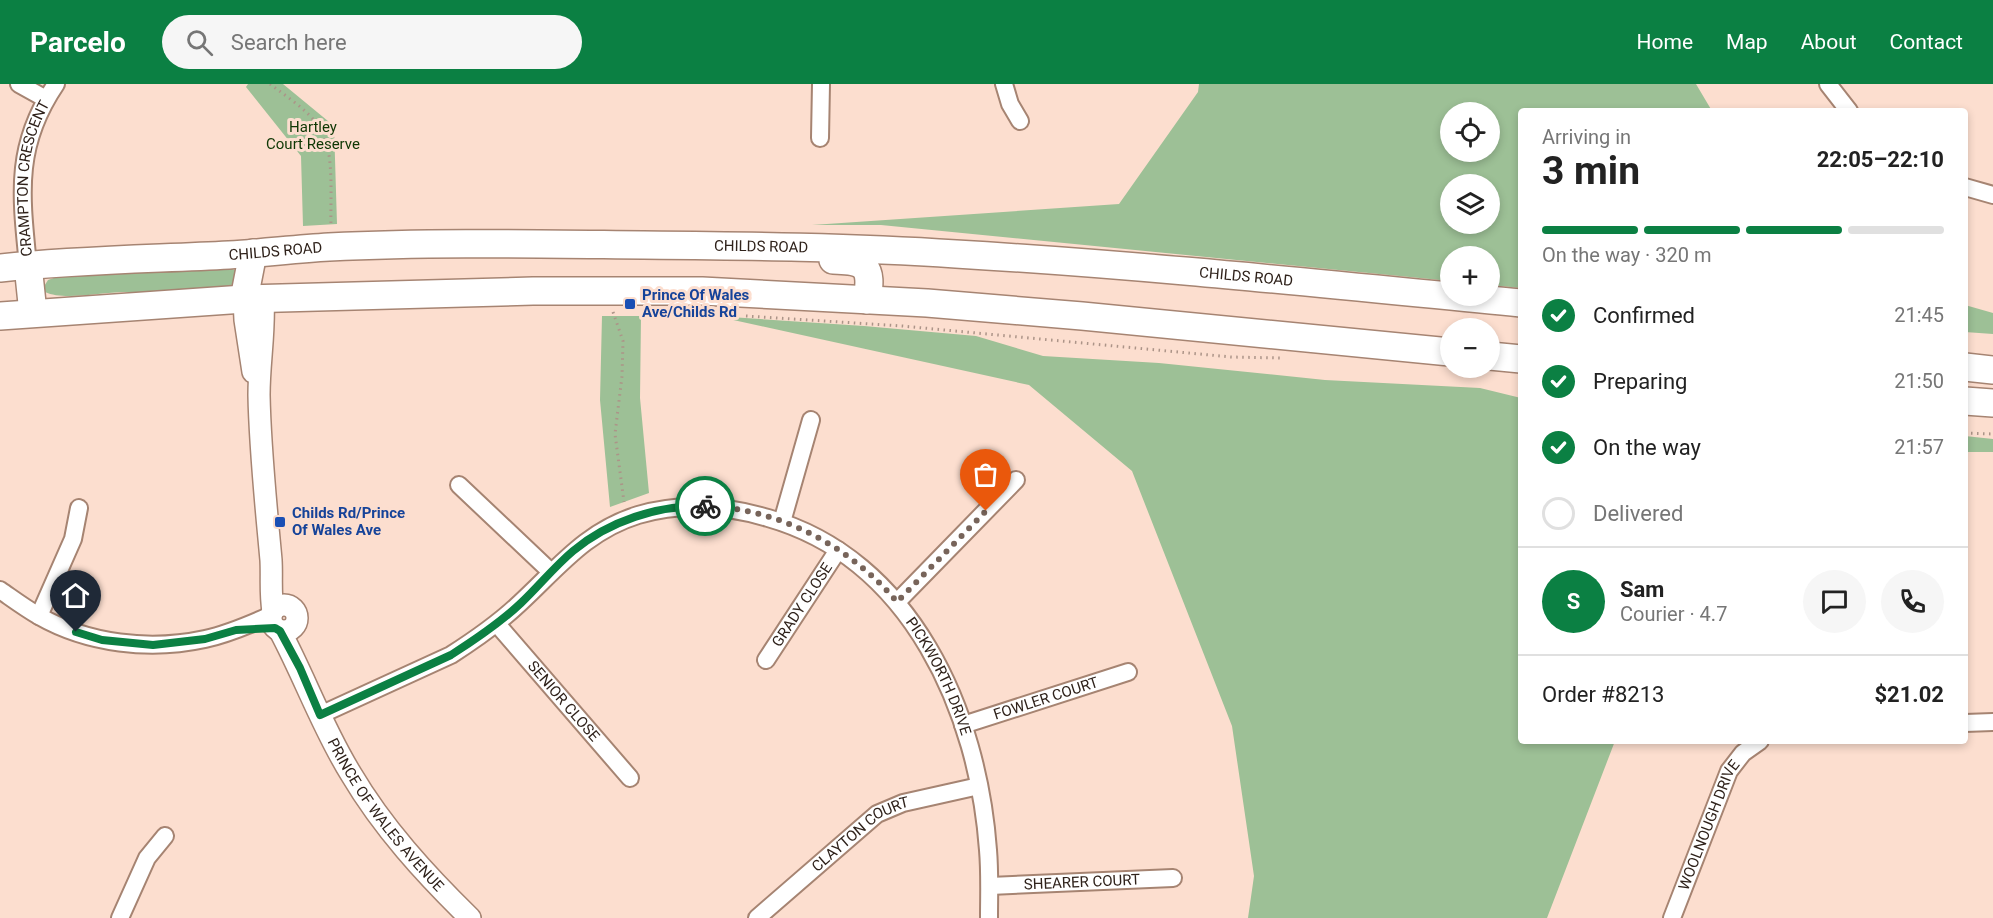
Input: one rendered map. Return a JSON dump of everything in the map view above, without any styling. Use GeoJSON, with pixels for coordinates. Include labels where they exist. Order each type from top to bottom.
{"type":"FeatureCollection","features":[{"type":"Feature","properties":{"kind":"main road","name":"CHILDS ROAD"},"geometry":{"type":"LineString","coordinates":[[0,268],[333,247],[436,244],[806,247],[955,254],[1247,276],[1518,303]]}},
{"type":"Feature","properties":{"kind":"main road"},"geometry":{"type":"LineString","coordinates":[[634,245],[680,252],[857,262],[865,266],[870,274],[867,300]]}},
{"type":"Feature","properties":{"kind":"main road","name":"PRINCE OF WALES AVENUE"},"geometry":{"type":"LineString","coordinates":[[253,253],[253,299]]}},
{"type":"Feature","properties":{"kind":"main road","name":"CRAMPTON CRESCENT"},"geometry":{"type":"LineString","coordinates":[[28,265],[33,313]]}},
{"type":"Feature","properties":{"kind":"main road"},"geometry":{"type":"LineString","coordinates":[[0,316],[253,299],[533,291],[702,291],[1082,315],[1440,361]]}},
{"type":"Feature","properties":{"kind":"main road"},"geometry":{"type":"LineString","coordinates":[[1500,363],[1518,360]]}},
{"type":"Feature","properties":{"kind":"main road"},"geometry":{"type":"LineString","coordinates":[[1968,367],[1993,370]]}},
{"type":"Feature","properties":{"kind":"main road"},"geometry":{"type":"LineString","coordinates":[[1968,401],[1993,403]]}},
{"type":"Feature","properties":{"kind":"street"},"geometry":{"type":"LineString","coordinates":[[19,84],[46,99]]}},
{"type":"Feature","properties":{"kind":"street","name":"CRAMPTON CRESCENT"},"geometry":{"type":"LineString","coordinates":[[28,265],[22,176],[25,155],[36,117],[56,84]]}},
{"type":"Feature","properties":{"kind":"street"},"geometry":{"type":"LineString","coordinates":[[820,84],[820,138]]}},
{"type":"Feature","properties":{"kind":"street"},"geometry":{"type":"LineString","coordinates":[[1004,84],[1010,104],[1020,121]]}},
{"type":"Feature","properties":{"kind":"street"},"geometry":{"type":"LineString","coordinates":[[1828,84],[1847,108]]}},
{"type":"Feature","properties":{"kind":"street"},"geometry":{"type":"LineString","coordinates":[[1968,188],[1993,195]]}},
{"type":"Feature","properties":{"kind":"street","name":"PRINCE OF WALES AVENUE"},"geometry":{"type":"LineString","coordinates":[[253,299],[249,348],[259,393],[263,476],[271,563],[270,591],[320,715],[350,773],[375,812],[420,868],[470,918]]}},
{"type":"Feature","properties":{"kind":"street"},"geometry":{"type":"LineString","coordinates":[[782,522],[811,420]]}},
{"type":"Feature","properties":{"kind":"street"},"geometry":{"type":"LineString","coordinates":[[897,602],[1016,480]]}},
{"type":"Feature","properties":{"kind":"street"},"geometry":{"type":"LineString","coordinates":[[459,485],[550,572]]}},
{"type":"Feature","properties":{"kind":"street","name":"PICKWORTH DRIVE"},"geometry":{"type":"LineString","coordinates":[[320,715],[451,655],[497,624],[521,603],[550,572],[588,540],[620,522],[639,515],[678,508],[710,507],[740,510],[782,522],[807,532],[838,550],[871,574],[897,602],[934,656],[947,682],[963,725],[979,786],[988,851],[989,918]]}},
{"type":"Feature","properties":{"kind":"street"},"geometry":{"type":"LineString","coordinates":[[39,616],[74,539],[79,508]]}},
{"type":"Feature","properties":{"kind":"street","name":"GRADY CLOSE"},"geometry":{"type":"LineString","coordinates":[[766,660],[838,550]]}},
{"type":"Feature","properties":{"kind":"street"},"geometry":{"type":"LineString","coordinates":[[0,590],[39,616],[76,632],[102,640],[127,643],[153,645],[205,639],[280,619]]}},
{"type":"Feature","properties":{"kind":"street","name":"SENIOR CLOSE"},"geometry":{"type":"LineString","coordinates":[[497,624],[630,777]]}},
{"type":"Feature","properties":{"kind":"street","name":"FOWLER COURT"},"geometry":{"type":"LineString","coordinates":[[963,725],[1128,672]]}},
{"type":"Feature","properties":{"kind":"street"},"geometry":{"type":"LineString","coordinates":[[1968,723],[1993,722]]}},
{"type":"Feature","properties":{"kind":"street","name":"WOOLNOUGH DRIVE"},"geometry":{"type":"LineString","coordinates":[[1672,918],[1729,771],[1743,753],[1756,744]]}},
{"type":"Feature","properties":{"kind":"street","name":"CLAYTON COURT"},"geometry":{"type":"LineString","coordinates":[[757,918],[877,814],[903,803],[979,786]]}},
{"type":"Feature","properties":{"kind":"street"},"geometry":{"type":"LineString","coordinates":[[120,918],[147,858],[165,836]]}},
{"type":"Feature","properties":{"kind":"street","name":"SHEARER COURT"},"geometry":{"type":"LineString","coordinates":[[990,886],[1173,878]]}},
{"type":"Feature","properties":{"kind":"path"},"geometry":{"type":"LineString","coordinates":[[270,84],[310,116],[324,135],[329,152],[332,226]]}},
{"type":"Feature","properties":{"kind":"path"},"geometry":{"type":"LineString","coordinates":[[624,313],[613,312],[623,341],[622,376],[615,434],[624,502]]}},
{"type":"Feature","properties":{"kind":"path"},"geometry":{"type":"LineString","coordinates":[[669,314],[726,315]]}},
{"type":"Feature","properties":{"kind":"path"},"geometry":{"type":"LineString","coordinates":[[737,315],[914,327],[1231,357],[1289,358]]}},
{"type":"Feature","properties":{"kind":"path"},"geometry":{"type":"LineString","coordinates":[[1968,433],[1993,434]]}},
{"type":"Feature","properties":{"kind":"green space","name":"Hartley Court Reserve"},"geometry":{"type":"Polygon","coordinates":[[[248,84],[283,84],[334,126],[337,224],[303,226],[301,156],[246,87],[248,84]]]}},
{"type":"Feature","properties":{"kind":"green space"},"geometry":{"type":"Polygon","coordinates":[[[1199,84],[1696,84],[1710,108],[1518,108],[1518,288],[1500,286],[1500,246],[1440,246],[1440,280],[881,225],[812,225],[1119,204],[1198,92],[1199,84]]]}},
{"type":"Feature","properties":{"kind":"green space"},"geometry":{"type":"Polygon","coordinates":[[[227,267],[237,271],[235,283],[208,292],[124,292],[62,296],[45,292],[43,288],[48,280],[68,273],[92,275],[227,267]]]}},
{"type":"Feature","properties":{"kind":"green space"},"geometry":{"type":"Polygon","coordinates":[[[1968,306],[1993,313],[1993,334],[1968,332],[1968,306]]]}},
{"type":"Feature","properties":{"kind":"green space"},"geometry":{"type":"Polygon","coordinates":[[[602,316],[641,316],[640,398],[649,493],[610,507],[600,400],[602,316]]]}},
{"type":"Feature","properties":{"kind":"green space"},"geometry":{"type":"Polygon","coordinates":[[[715,316],[976,336],[1043,356],[1159,363],[1325,380],[1480,388],[1518,397],[1518,744],[1614,744],[1547,918],[1248,918],[1254,876],[1232,726],[1132,471],[1029,385],[715,316]]]}},
{"type":"Feature","properties":{"kind":"green space"},"geometry":{"type":"Polygon","coordinates":[[[1968,436],[1993,439],[1993,452],[1968,452],[1968,436]]]}},
{"type":"Feature","properties":{"kind":"way so far"},"geometry":{"type":"LineString","coordinates":[[705,506],[748,512],[807,532],[859,564],[897,602],[986,511]]}},
{"type":"Feature","properties":{"kind":"place","name":"Prince Of Wales Ave/Childs Rd"},"geometry":{"type":"Point","coordinates":[630,304]}},
{"type":"Feature","properties":{"kind":"place","name":"Childs Rd/Prince Of Wales Ave"},"geometry":{"type":"Point","coordinates":[280,522]}},
{"type":"Feature","properties":{"kind":"route"},"geometry":{"type":"LineString","coordinates":[[76,632],[102,640],[153,645],[205,639],[236,630],[275,628],[280,631],[300,668],[320,715],[451,655],[470,643],[521,603],[573,551],[620,522],[639,515],[669,509],[705,506]]}}]}
